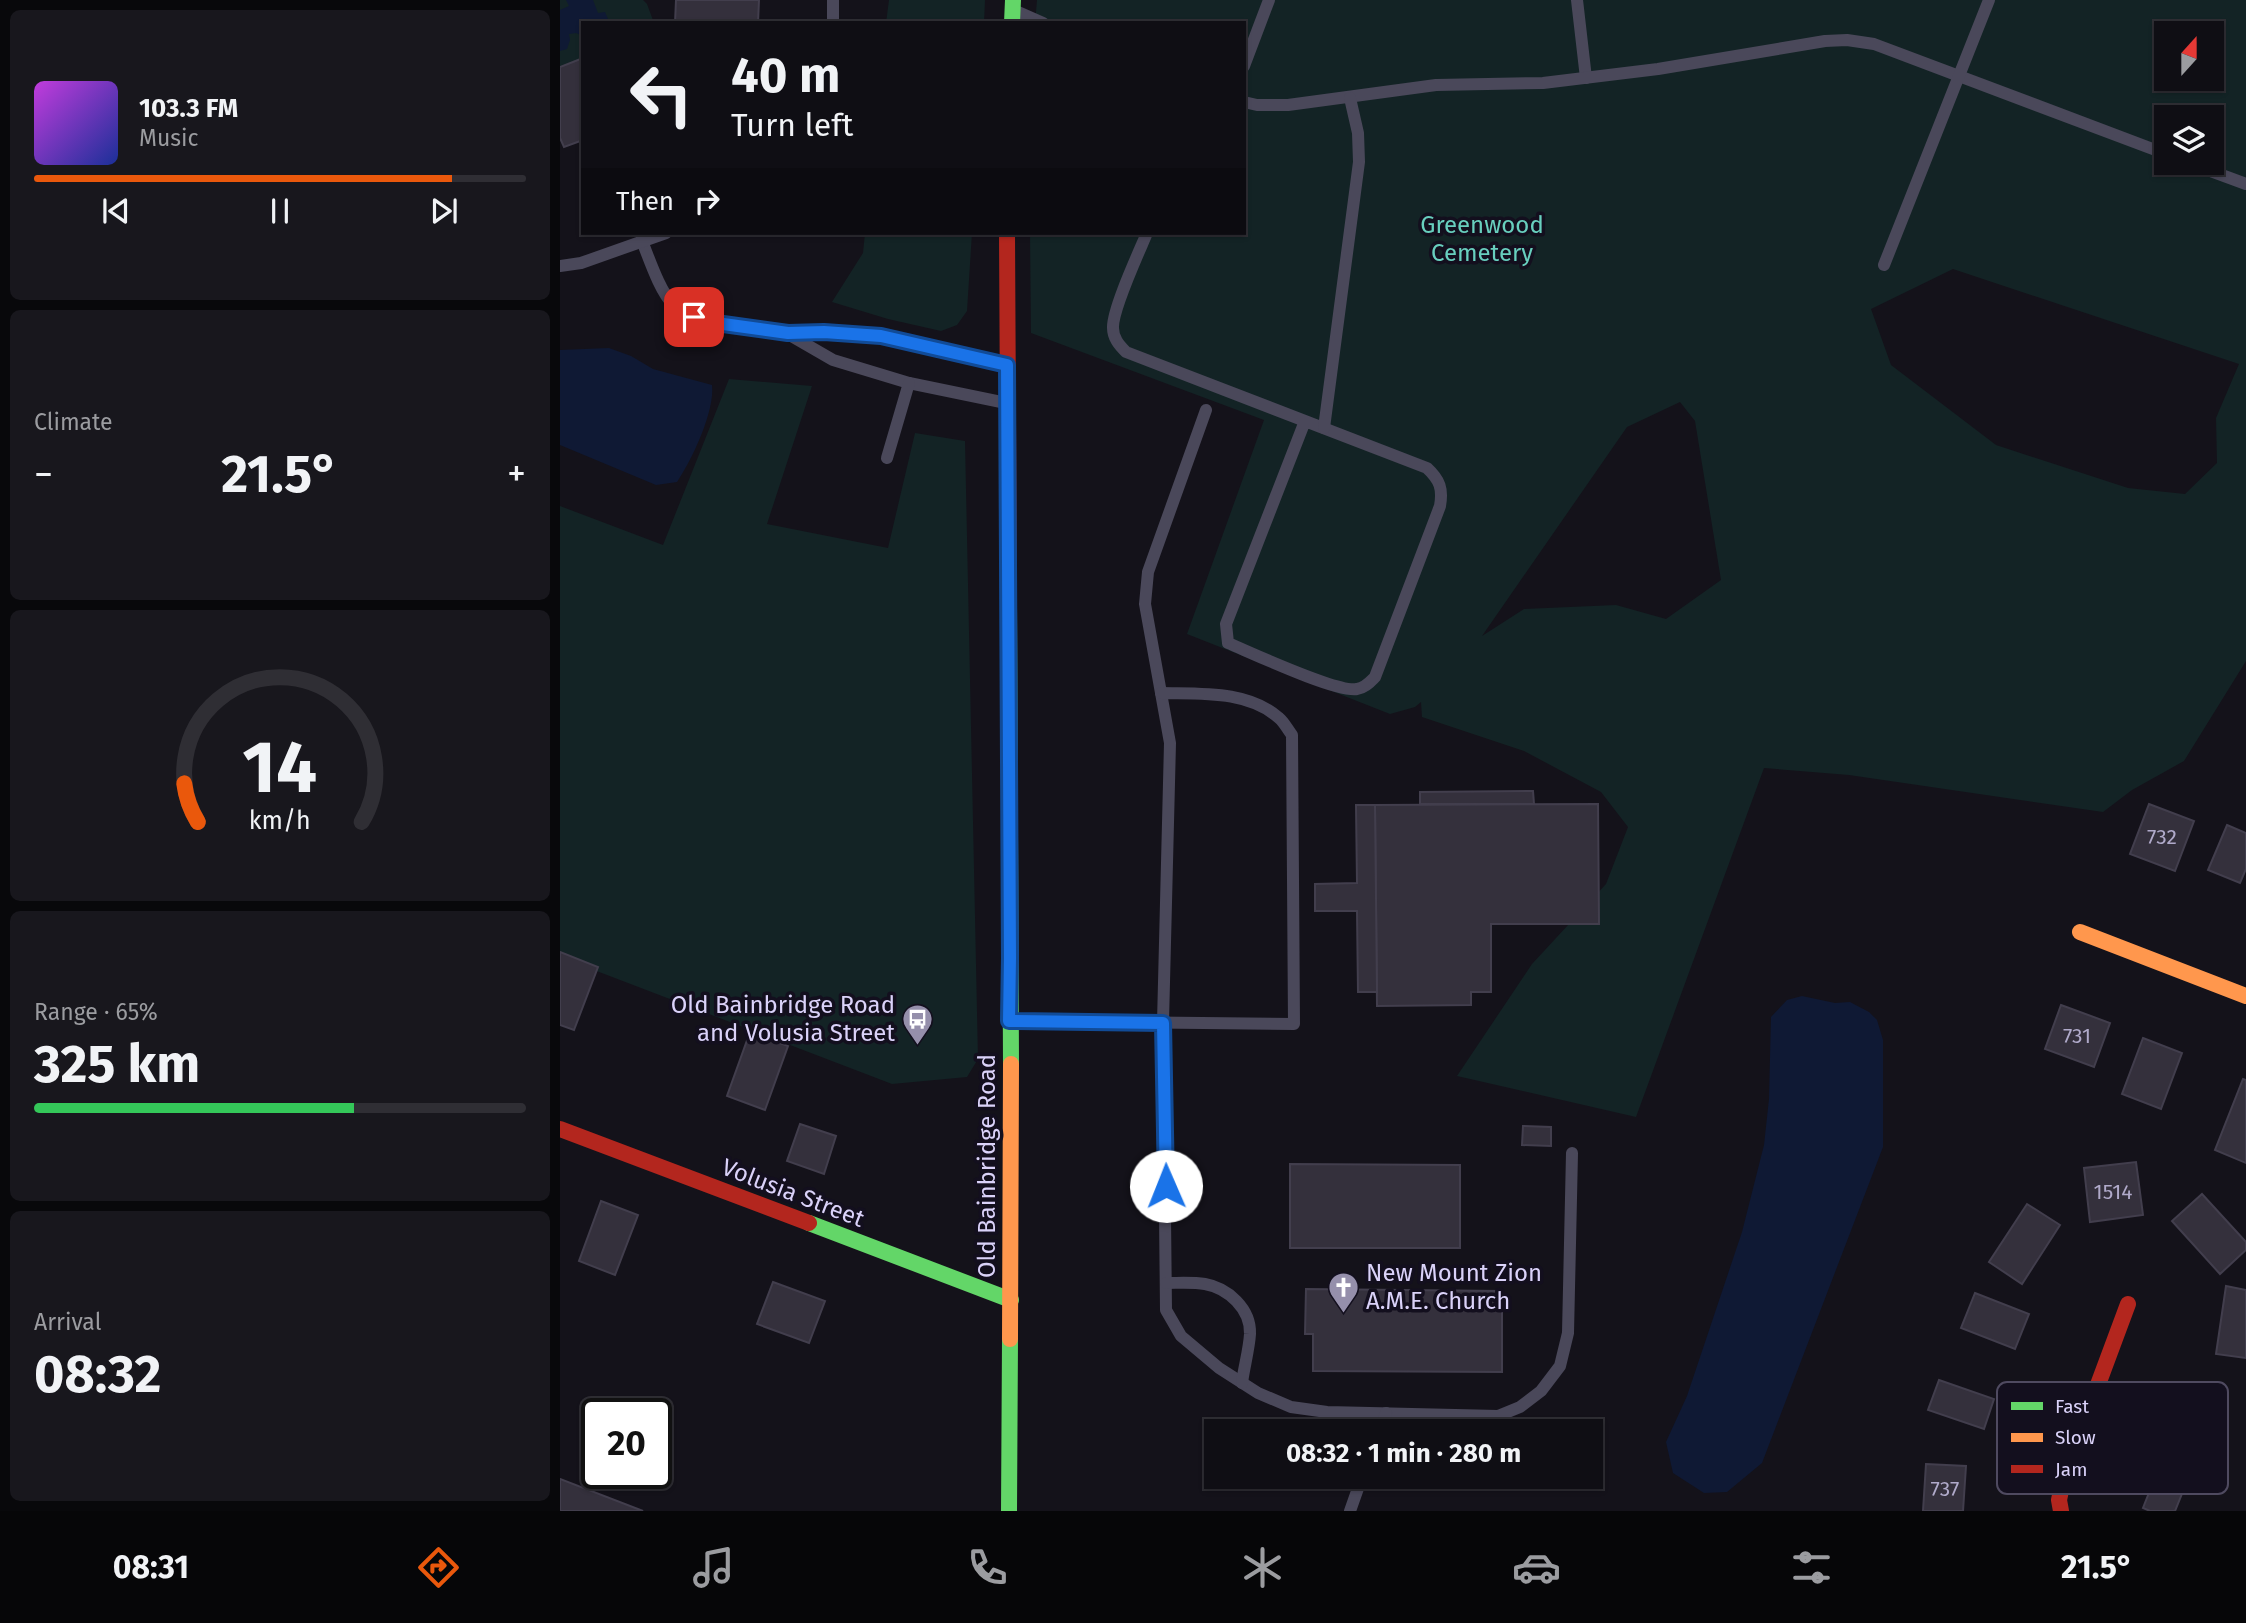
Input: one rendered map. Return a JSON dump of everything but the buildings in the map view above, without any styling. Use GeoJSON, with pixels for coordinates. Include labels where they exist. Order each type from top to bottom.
{"type":"FeatureCollection","features":[{"type":"Feature","properties":{"kind":"main road","name":"Old Bainbridge Road"},"geometry":{"type":"LineString","coordinates":[[1007,235],[1011,1300],[1009,1511]]}},
{"type":"Feature","properties":{"kind":"main road"},"geometry":{"type":"LineString","coordinates":[[2080,932],[2246,996]]}},
{"type":"Feature","properties":{"kind":"main road","name":"Volusia Street"},"geometry":{"type":"LineString","coordinates":[[560,1129],[1011,1300]]}},
{"type":"Feature","properties":{"kind":"main road"},"geometry":{"type":"LineString","coordinates":[[2100,1382],[2129,1304]]}},
{"type":"Feature","properties":{"kind":"lane"},"geometry":{"type":"LineString","coordinates":[[833,0],[833,21]]}},
{"type":"Feature","properties":{"kind":"lane"},"geometry":{"type":"LineString","coordinates":[[1246,61],[1269,0]]}},
{"type":"Feature","properties":{"kind":"lane"},"geometry":{"type":"LineString","coordinates":[[1577,0],[1586,78]]}},
{"type":"Feature","properties":{"kind":"lane"},"geometry":{"type":"LineString","coordinates":[[1884,265],[1989,0]]}},
{"type":"Feature","properties":{"kind":"lane"},"geometry":{"type":"LineString","coordinates":[[1013,11],[1038,21]]}},
{"type":"Feature","properties":{"kind":"lane"},"geometry":{"type":"LineString","coordinates":[[1246,102],[1287,105],[1436,85],[1543,83],[1847,40],[1874,44],[2154,149]]}},
{"type":"Feature","properties":{"kind":"lane"},"geometry":{"type":"LineString","coordinates":[[1324,428],[1359,162],[1358,133],[1350,98]]}},
{"type":"Feature","properties":{"kind":"lane"},"geometry":{"type":"LineString","coordinates":[[2222,175],[2246,184]]}},
{"type":"Feature","properties":{"kind":"lane"},"geometry":{"type":"LineString","coordinates":[[560,265],[581,263],[661,235]]}},
{"type":"Feature","properties":{"kind":"lane"},"geometry":{"type":"LineString","coordinates":[[1146,235],[1112,327],[1118,344],[1126,352],[1427,468],[1436,475],[1441,484],[1440,506],[1375,677],[1359,689],[1339,688],[1228,643],[1226,635],[1226,624],[1305,421]]}},
{"type":"Feature","properties":{"kind":"lane"},"geometry":{"type":"LineString","coordinates":[[642,242],[657,278],[672,304],[694,317],[716,323],[788,333],[824,332],[881,336],[1007,365]]}},
{"type":"Feature","properties":{"kind":"lane"},"geometry":{"type":"LineString","coordinates":[[788,333],[833,360],[909,383],[1007,403]]}},
{"type":"Feature","properties":{"kind":"lane"},"geometry":{"type":"LineString","coordinates":[[887,457],[909,383]]}},
{"type":"Feature","properties":{"kind":"lane"},"geometry":{"type":"LineString","coordinates":[[1206,410],[1148,572],[1145,604],[1170,743],[1163,1023],[1166,1310],[1181,1336],[1219,1367],[1258,1393],[1291,1407],[1327,1412],[1497,1416],[1520,1407],[1541,1391],[1560,1366],[1568,1333],[1572,1153]]}},
{"type":"Feature","properties":{"kind":"lane"},"geometry":{"type":"LineString","coordinates":[[1009,1021],[1294,1024],[1292,736],[1279,718],[1255,704],[1222,694],[1161,693]]}},
{"type":"Feature","properties":{"kind":"lane"},"geometry":{"type":"LineString","coordinates":[[1166,1283],[1207,1284],[1237,1301],[1247,1315],[1250,1332],[1241,1383]]}},
{"type":"Feature","properties":{"kind":"lane"},"geometry":{"type":"LineString","coordinates":[[1384,1419],[1386,1413]]}},
{"type":"Feature","properties":{"kind":"lane"},"geometry":{"type":"LineString","coordinates":[[1350,1511],[1358,1489]]}},
{"type":"Feature","properties":{"kind":"green space"},"geometry":{"type":"Polygon","coordinates":[[[560,0],[643,0],[647,4],[653,21],[581,21],[581,67],[560,75],[560,0]]]}},
{"type":"Feature","properties":{"kind":"green space"},"geometry":{"type":"Polygon","coordinates":[[[889,0],[985,0],[984,21],[886,21],[889,0]]]}},
{"type":"Feature","properties":{"kind":"green space","name":"Greenwood Cemetery"},"geometry":{"type":"Polygon","coordinates":[[[1037,0],[2246,0],[2246,661],[2184,761],[2132,790],[2103,812],[1849,775],[1764,768],[1636,1117],[1457,1076],[1532,964],[1606,884],[1628,827],[1601,792],[1524,751],[1422,717],[1421,702],[1415,707],[1390,714],[1187,634],[1264,420],[1031,333],[1030,235],[1246,235],[1246,21],[1035,21],[1037,0]],[[1953,269],[1871,309],[1891,365],[1996,445],[2128,488],[2185,494],[2217,463],[2216,418],[2239,364],[1953,269]],[[1680,402],[1627,427],[1482,636],[1524,609],[1616,605],[1666,619],[1721,580],[1695,421],[1680,402]]]}},
{"type":"Feature","properties":{"kind":"green space"},"geometry":{"type":"Polygon","coordinates":[[[865,235],[972,235],[967,311],[957,325],[941,331],[832,302],[863,253],[865,235]]]}},
{"type":"Feature","properties":{"kind":"green space"},"geometry":{"type":"Polygon","coordinates":[[[729,379],[812,386],[767,524],[888,548],[915,433],[965,441],[978,1059],[967,1077],[892,1084],[560,957],[560,506],[663,545],[729,379]]]}},
{"type":"Feature","properties":{"kind":"water"},"geometry":{"type":"Polygon","coordinates":[[[566,0],[593,0],[598,13],[605,12],[608,19],[581,21],[581,35],[569,34],[567,49],[560,51],[560,10],[569,6],[566,0]]]}},
{"type":"Feature","properties":{"kind":"water"},"geometry":{"type":"Polygon","coordinates":[[[609,348],[631,356],[653,369],[712,385],[706,421],[677,482],[656,485],[560,445],[560,350],[609,348]]]}},
{"type":"Feature","properties":{"kind":"water"},"geometry":{"type":"Polygon","coordinates":[[[1802,996],[1835,1003],[1850,1002],[1869,1012],[1877,1020],[1883,1040],[1883,1147],[1762,1463],[1727,1492],[1704,1493],[1673,1473],[1666,1442],[1687,1396],[1742,1232],[1764,1145],[1769,1099],[1771,1017],[1787,1000],[1802,996]]]}},
{"type":"Feature","properties":{"kind":"traffic: fast"},"geometry":{"type":"LineString","coordinates":[[1012,21],[1013,0]]}},
{"type":"Feature","properties":{"kind":"traffic: fast"},"geometry":{"type":"LineString","coordinates":[[1009,605],[1011,1064]]}},
{"type":"Feature","properties":{"kind":"traffic: fast"},"geometry":{"type":"LineString","coordinates":[[809,1223],[1011,1300]]}},
{"type":"Feature","properties":{"kind":"traffic: fast"},"geometry":{"type":"LineString","coordinates":[[1009,1511],[1010,1339]]}},
{"type":"Feature","properties":{"kind":"traffic: slow"},"geometry":{"type":"LineString","coordinates":[[2080,932],[2246,996]]}},
{"type":"Feature","properties":{"kind":"traffic: slow"},"geometry":{"type":"LineString","coordinates":[[1010,1339],[1011,1064]]}},
{"type":"Feature","properties":{"kind":"traffic: jam"},"geometry":{"type":"LineString","coordinates":[[1007,235],[1009,605]]}},
{"type":"Feature","properties":{"kind":"traffic: jam"},"geometry":{"type":"LineString","coordinates":[[560,1129],[809,1223]]}},
{"type":"Feature","properties":{"kind":"traffic: jam"},"geometry":{"type":"LineString","coordinates":[[2099,1382],[2128,1304]]}},
{"type":"Feature","properties":{"kind":"traffic: jam"},"geometry":{"type":"LineString","coordinates":[[2060,1494],[2061,1511]]}},
{"type":"Feature","properties":{"kind":"place","name":"Old Bainbridge Road and Volusia Street"},"geometry":{"type":"Point","coordinates":[918,1046]}},
{"type":"Feature","properties":{"kind":"place","name":"New Mount Zion A.M.E. Church"},"geometry":{"type":"Point","coordinates":[1343,1314]}},
{"type":"Feature","properties":{"kind":"route"},"geometry":{"type":"LineString","coordinates":[[694,317],[716,323],[788,333],[824,332],[881,336],[1007,365],[1009,1021],[1163,1023],[1166,1186]]}}]}
